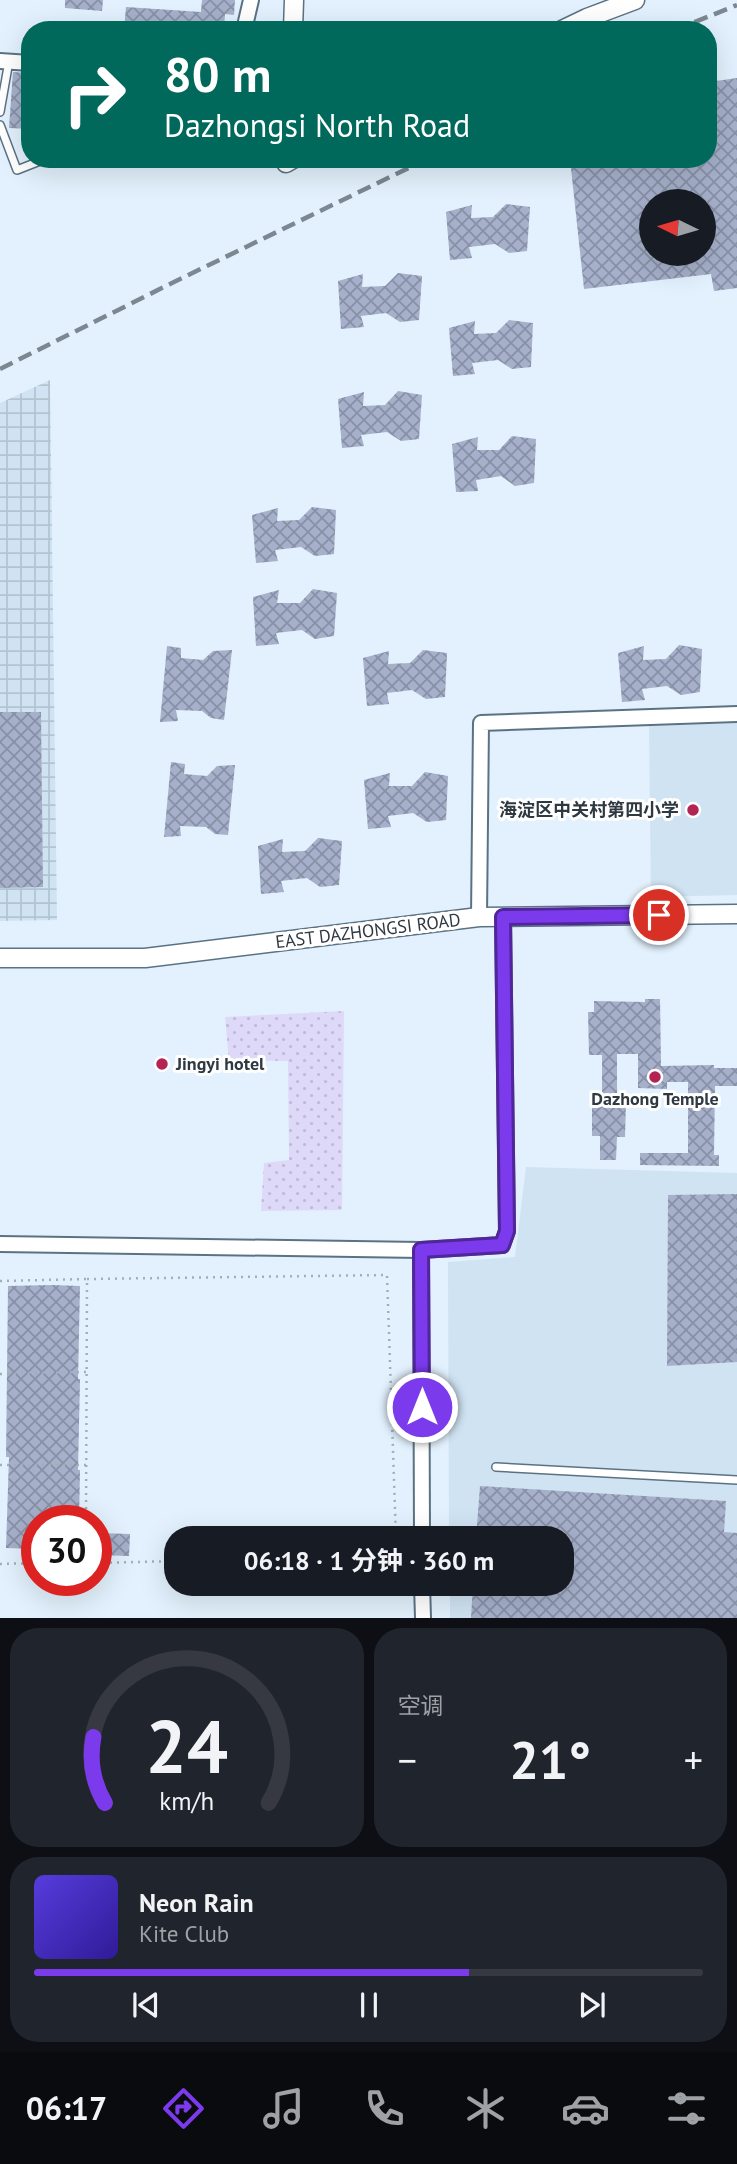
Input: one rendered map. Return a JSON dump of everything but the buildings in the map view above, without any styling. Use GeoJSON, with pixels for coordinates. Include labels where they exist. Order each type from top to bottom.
{"type":"FeatureCollection","features":[{"type":"Feature","properties":{"kind":"street"},"geometry":{"type":"LineString","coordinates":[[246,21],[251,0]]}},
{"type":"Feature","properties":{"kind":"street"},"geometry":{"type":"LineString","coordinates":[[293,21],[294,0]]}},
{"type":"Feature","properties":{"kind":"street"},"geometry":{"type":"LineString","coordinates":[[581,21],[635,0]]}},
{"type":"Feature","properties":{"kind":"street"},"geometry":{"type":"LineString","coordinates":[[479,917],[481,723],[737,714]]}},
{"type":"Feature","properties":{"kind":"street","name":"EAST DAZHONGSI ROAD"},"geometry":{"type":"LineString","coordinates":[[0,958],[145,958],[479,917],[737,914]]}},
{"type":"Feature","properties":{"kind":"street"},"geometry":{"type":"LineString","coordinates":[[0,1244],[421,1250],[502,1245],[507,1231],[503,917]]}},
{"type":"Feature","properties":{"kind":"street"},"geometry":{"type":"LineString","coordinates":[[421,1250],[422,1526]]}},
{"type":"Feature","properties":{"kind":"street"},"geometry":{"type":"LineString","coordinates":[[422,1596],[423,1618]]}},
{"type":"Feature","properties":{"kind":"lane"},"geometry":{"type":"LineString","coordinates":[[0,112],[4,61]]}},
{"type":"Feature","properties":{"kind":"lane"},"geometry":{"type":"LineString","coordinates":[[0,125],[17,170],[22,168]]}},
{"type":"Feature","properties":{"kind":"lane"},"geometry":{"type":"LineString","coordinates":[[496,1466],[737,1480]]}},
{"type":"Feature","properties":{"kind":"path"},"geometry":{"type":"LineString","coordinates":[[0,1281],[387,1275],[396,1526]]}},
{"type":"Feature","properties":{"kind":"path"},"geometry":{"type":"LineString","coordinates":[[86,1505],[87,1279]]}},
{"type":"Feature","properties":{"kind":"path"},"geometry":{"type":"LineString","coordinates":[[0,1374],[86,1372]]}},
{"type":"Feature","properties":{"kind":"path"},"geometry":{"type":"LineString","coordinates":[[0,1465],[86,1465]]}},
{"type":"Feature","properties":{"kind":"path"},"geometry":{"type":"LineString","coordinates":[[112,1563],[164,1561]]}},
{"type":"Feature","properties":{"kind":"path"},"geometry":{"type":"LineString","coordinates":[[0,1564],[21,1563]]}},
{"type":"Feature","properties":{"kind":"shaded area"},"geometry":{"type":"Polygon","coordinates":[[[50,380],[57,920],[0,921],[0,403],[50,380]]]}},
{"type":"Feature","properties":{"kind":"shaded area","name":"海淀区中关村第四小学"},"geometry":{"type":"Polygon","coordinates":[[[737,723],[737,895],[651,897],[649,726],[737,723]]]}},
{"type":"Feature","properties":{"kind":"shaded area"},"geometry":{"type":"Polygon","coordinates":[[[344,1011],[342,1210],[261,1211],[264,1163],[289,1160],[288,1061],[229,1060],[225,1017],[344,1011]]]}},
{"type":"Feature","properties":{"kind":"shaded area"},"geometry":{"type":"Polygon","coordinates":[[[526,1167],[737,1173],[737,1618],[450,1618],[450,1596],[574,1596],[574,1526],[449,1526],[448,1262],[515,1257],[526,1167]]]}},
{"type":"Feature","properties":{"kind":"railway"},"geometry":{"type":"LineString","coordinates":[[697,21],[737,5]]}},
{"type":"Feature","properties":{"kind":"railway"},"geometry":{"type":"LineString","coordinates":[[0,369],[408,168]]}},
{"type":"Feature","properties":{"kind":"place","name":"海淀区中关村第四小学"},"geometry":{"type":"Point","coordinates":[693,810]}},
{"type":"Feature","properties":{"kind":"place","name":"Jingyi hotel"},"geometry":{"type":"Point","coordinates":[162,1064]}},
{"type":"Feature","properties":{"kind":"place","name":"Dazhong Temple"},"geometry":{"type":"Point","coordinates":[655,1077]}},
{"type":"Feature","properties":{"kind":"route"},"geometry":{"type":"LineString","coordinates":[[422,1407],[421,1250],[502,1245],[507,1231],[503,917],[659,915]]}}]}
